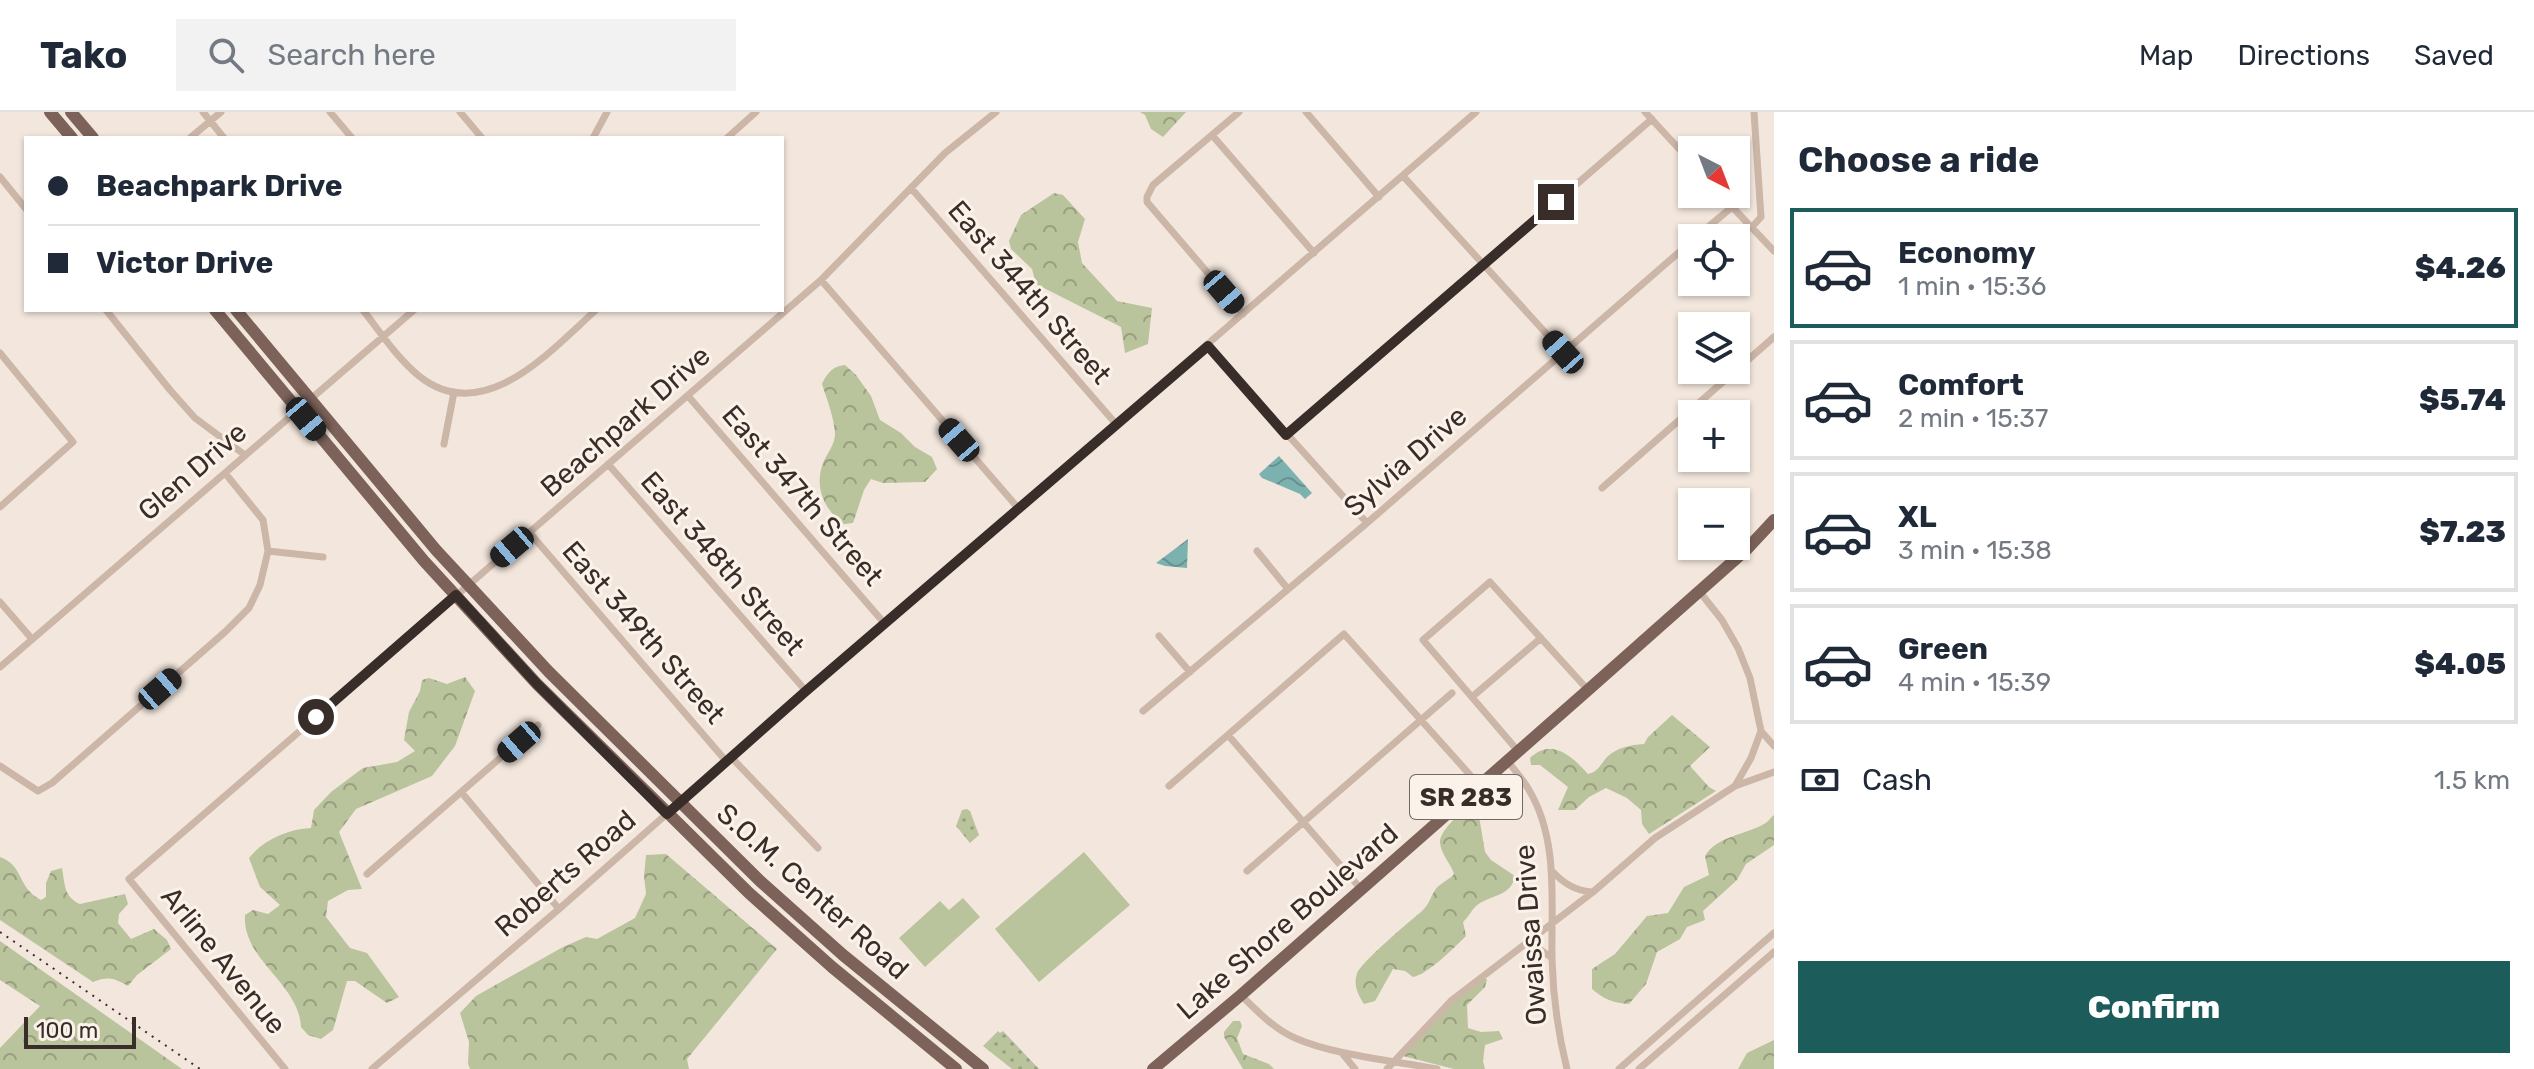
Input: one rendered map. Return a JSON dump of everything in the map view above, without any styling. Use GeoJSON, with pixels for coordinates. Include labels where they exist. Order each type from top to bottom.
{"type":"FeatureCollection","features":[{"type":"Feature","properties":{"kind":"main road"},"geometry":{"type":"LineString","coordinates":[[50,112],[70,136]]}},
{"type":"Feature","properties":{"kind":"main road"},"geometry":{"type":"LineString","coordinates":[[71,112],[91,136]]}},
{"type":"Feature","properties":{"kind":"main road","name":"S.O.M. Center Road"},"geometry":{"type":"LineString","coordinates":[[217,312],[424,561],[537,684],[749,893],[956,1069]]}},
{"type":"Feature","properties":{"kind":"main road","name":"S.O.M. Center Road"},"geometry":{"type":"LineString","coordinates":[[238,312],[436,550],[549,672],[760,881],[843,955],[983,1069]]}},
{"type":"Feature","properties":{"kind":"main road","name":"Lake Shore Boulevard"},"geometry":{"type":"LineString","coordinates":[[1153,1069],[1588,690],[1747,549],[1774,520]]}},
{"type":"Feature","properties":{"kind":"street"},"geometry":{"type":"LineString","coordinates":[[203,112],[222,136]]}},
{"type":"Feature","properties":{"kind":"street"},"geometry":{"type":"LineString","coordinates":[[192,136],[221,112]]}},
{"type":"Feature","properties":{"kind":"street"},"geometry":{"type":"LineString","coordinates":[[330,112],[350,136]]}},
{"type":"Feature","properties":{"kind":"street"},"geometry":{"type":"LineString","coordinates":[[460,112],[480,136]]}},
{"type":"Feature","properties":{"kind":"street"},"geometry":{"type":"LineString","coordinates":[[594,136],[607,112]]}},
{"type":"Feature","properties":{"kind":"street"},"geometry":{"type":"LineString","coordinates":[[729,136],[756,112]]}},
{"type":"Feature","properties":{"kind":"street","name":"Beachpark Drive"},"geometry":{"type":"LineString","coordinates":[[129,879],[821,280],[945,153],[996,112]]}},
{"type":"Feature","properties":{"kind":"street"},"geometry":{"type":"LineString","coordinates":[[1239,112],[1153,185],[1147,197],[1148,205],[1243,314]]}},
{"type":"Feature","properties":{"kind":"street"},"geometry":{"type":"LineString","coordinates":[[1306,112],[1379,197]]}},
{"type":"Feature","properties":{"kind":"street","name":"Roberts Road"},"geometry":{"type":"LineString","coordinates":[[372,1069],[1476,112]]}},
{"type":"Feature","properties":{"kind":"street"},"geometry":{"type":"LineString","coordinates":[[1645,112],[1678,148]]}},
{"type":"Feature","properties":{"kind":"street"},"geometry":{"type":"LineString","coordinates":[[1752,227],[1761,217],[1754,112]]}},
{"type":"Feature","properties":{"kind":"street"},"geometry":{"type":"LineString","coordinates":[[1286,435],[1652,119]]}},
{"type":"Feature","properties":{"kind":"street"},"geometry":{"type":"LineString","coordinates":[[1212,135],[1314,253]]}},
{"type":"Feature","properties":{"kind":"street"},"geometry":{"type":"LineString","coordinates":[[1403,176],[1563,352]]}},
{"type":"Feature","properties":{"kind":"street"},"geometry":{"type":"LineString","coordinates":[[0,177],[24,207]]}},
{"type":"Feature","properties":{"kind":"street","name":"East 344th Street"},"geometry":{"type":"LineString","coordinates":[[911,188],[1116,424]]}},
{"type":"Feature","properties":{"kind":"street","name":"Sylvia Drive"},"geometry":{"type":"LineString","coordinates":[[1712,224],[1731,208]]}},
{"type":"Feature","properties":{"kind":"street"},"geometry":{"type":"LineString","coordinates":[[1733,208],[1774,251]]}},
{"type":"Feature","properties":{"kind":"street","name":"Sylvia Drive"},"geometry":{"type":"LineString","coordinates":[[1143,711],[1367,523],[1678,253]]}},
{"type":"Feature","properties":{"kind":"street"},"geometry":{"type":"LineString","coordinates":[[821,280],[1019,509]]}},
{"type":"Feature","properties":{"kind":"street"},"geometry":{"type":"LineString","coordinates":[[108,312],[195,418],[245,455]]}},
{"type":"Feature","properties":{"kind":"street"},"geometry":{"type":"LineString","coordinates":[[365,312],[420,377],[454,392],[488,391],[520,377],[594,312]]}},
{"type":"Feature","properties":{"kind":"street","name":"Glen Drive"},"geometry":{"type":"LineString","coordinates":[[0,667],[412,312]]}},
{"type":"Feature","properties":{"kind":"street"},"geometry":{"type":"LineString","coordinates":[[1602,488],[1774,337]]}},
{"type":"Feature","properties":{"kind":"street"},"geometry":{"type":"LineString","coordinates":[[1208,346],[1367,523]]}},
{"type":"Feature","properties":{"kind":"street"},"geometry":{"type":"LineString","coordinates":[[0,353],[73,442],[0,507]]}},
{"type":"Feature","properties":{"kind":"street"},"geometry":{"type":"LineString","coordinates":[[444,444],[454,392]]}},
{"type":"Feature","properties":{"kind":"street","name":"East 347th Street"},"geometry":{"type":"LineString","coordinates":[[688,396],[885,624]]}},
{"type":"Feature","properties":{"kind":"street","name":"East 348th Street"},"geometry":{"type":"LineString","coordinates":[[608,464],[806,691]]}},
{"type":"Feature","properties":{"kind":"street"},"geometry":{"type":"LineString","coordinates":[[0,766],[38,791],[63,773],[249,608],[260,585],[268,551],[263,520],[225,473]]}},
{"type":"Feature","properties":{"kind":"street","name":"East 349th Street"},"geometry":{"type":"LineString","coordinates":[[529,532],[729,759],[818,848]]}},
{"type":"Feature","properties":{"kind":"street"},"geometry":{"type":"LineString","coordinates":[[268,551],[323,557]]}},
{"type":"Feature","properties":{"kind":"street"},"geometry":{"type":"LineString","coordinates":[[1257,551],[1288,589]]}},
{"type":"Feature","properties":{"kind":"street"},"geometry":{"type":"LineString","coordinates":[[1518,751],[1423,640],[1490,582],[1588,690]]}},
{"type":"Feature","properties":{"kind":"street"},"geometry":{"type":"LineString","coordinates":[[1699,591],[1722,620],[1738,648],[1750,678],[1761,731],[1774,746]]}},
{"type":"Feature","properties":{"kind":"street"},"geometry":{"type":"LineString","coordinates":[[0,602],[32,639]]}},
{"type":"Feature","properties":{"kind":"street"},"geometry":{"type":"LineString","coordinates":[[1169,786],[1344,634],[1479,785]]}},
{"type":"Feature","properties":{"kind":"street"},"geometry":{"type":"LineString","coordinates":[[1159,636],[1190,672]]}},
{"type":"Feature","properties":{"kind":"street"},"geometry":{"type":"LineString","coordinates":[[1472,697],[1541,638]]}},
{"type":"Feature","properties":{"kind":"street"},"geometry":{"type":"LineString","coordinates":[[1247,871],[1452,693]]}},
{"type":"Feature","properties":{"kind":"street"},"geometry":{"type":"LineString","coordinates":[[367,874],[538,725]]}},
{"type":"Feature","properties":{"kind":"street"},"geometry":{"type":"LineString","coordinates":[[1735,786],[1751,758],[1761,731]]}},
{"type":"Feature","properties":{"kind":"street"},"geometry":{"type":"LineString","coordinates":[[1228,735],[1361,889]]}},
{"type":"Feature","properties":{"kind":"street","name":"Owaissa Drive"},"geometry":{"type":"LineString","coordinates":[[1507,760],[1530,790],[1542,820],[1551,870],[1552,958],[1560,1042],[1567,1069]]}},
{"type":"Feature","properties":{"kind":"street"},"geometry":{"type":"LineString","coordinates":[[1387,1069],[1452,1000],[1593,892],[1655,838],[1735,786],[1774,772]]}},
{"type":"Feature","properties":{"kind":"street"},"geometry":{"type":"LineString","coordinates":[[462,793],[559,909]]}},
{"type":"Feature","properties":{"kind":"street"},"geometry":{"type":"LineString","coordinates":[[1551,870],[1567,885],[1593,892]]}},
{"type":"Feature","properties":{"kind":"street","name":"Arline Avenue"},"geometry":{"type":"LineString","coordinates":[[129,879],[285,1069]]}},
{"type":"Feature","properties":{"kind":"street"},"geometry":{"type":"LineString","coordinates":[[1619,1069],[1774,933]]}},
{"type":"Feature","properties":{"kind":"street"},"geometry":{"type":"LineString","coordinates":[[1525,944],[1538,948],[1552,958]]}},
{"type":"Feature","properties":{"kind":"street"},"geometry":{"type":"LineString","coordinates":[[1639,1069],[1774,952]]}},
{"type":"Feature","properties":{"kind":"street"},"geometry":{"type":"LineString","coordinates":[[1241,995],[1266,1020],[1294,1038],[1340,1051],[1437,1069]]}},
{"type":"Feature","properties":{"kind":"street"},"geometry":{"type":"LineString","coordinates":[[1340,1051],[1355,1069]]}},
{"type":"Feature","properties":{"kind":"green space"},"geometry":{"type":"Polygon","coordinates":[[[1140,112],[1186,112],[1163,137],[1151,129],[1145,115],[1140,112]]]}},
{"type":"Feature","properties":{"kind":"green space"},"geometry":{"type":"Polygon","coordinates":[[[1054,193],[1063,195],[1085,219],[1078,242],[1082,263],[1117,301],[1152,308],[1148,344],[1125,353],[1121,327],[1036,284],[1032,269],[1011,249],[1009,241],[1021,215],[1054,193]]]}},
{"type":"Feature","properties":{"kind":"green space"},"geometry":{"type":"Polygon","coordinates":[[[845,365],[871,396],[880,420],[932,457],[937,469],[925,482],[883,483],[871,479],[853,523],[844,524],[826,505],[820,489],[820,472],[835,434],[822,384],[831,371],[845,365]]]}},
{"type":"Feature","properties":{"kind":"green space"},"geometry":{"type":"Polygon","coordinates":[[[465,677],[475,691],[455,746],[432,776],[356,809],[339,832],[362,889],[348,890],[328,901],[326,917],[350,948],[367,953],[399,997],[387,1003],[355,981],[347,981],[333,1030],[321,1039],[308,1035],[301,1027],[291,997],[261,959],[246,931],[245,915],[253,910],[268,914],[280,905],[260,887],[249,858],[277,837],[311,828],[314,810],[331,792],[363,768],[397,762],[415,751],[404,740],[409,712],[422,680],[429,678],[447,684],[465,677]]]}},
{"type":"Feature","properties":{"kind":"green space"},"geometry":{"type":"Polygon","coordinates":[[[1672,715],[1710,747],[1690,766],[1716,791],[1649,834],[1642,824],[1641,810],[1627,798],[1606,788],[1589,797],[1575,810],[1558,810],[1568,787],[1540,765],[1531,765],[1530,758],[1538,752],[1554,749],[1576,761],[1588,774],[1591,773],[1615,751],[1644,744],[1672,715]]]}},
{"type":"Feature","properties":{"kind":"green space"},"geometry":{"type":"Polygon","coordinates":[[[1473,802],[1477,804],[1485,852],[1491,860],[1515,876],[1513,883],[1504,892],[1475,907],[1463,922],[1466,936],[1441,960],[1413,977],[1405,971],[1393,969],[1375,1001],[1364,1004],[1357,989],[1357,974],[1375,952],[1424,909],[1437,888],[1454,874],[1442,851],[1441,838],[1443,832],[1473,802]]]}},
{"type":"Feature","properties":{"kind":"green space"},"geometry":{"type":"Polygon","coordinates":[[[967,809],[979,835],[970,843],[956,826],[962,810],[967,809]]]}},
{"type":"Feature","properties":{"kind":"green space"},"geometry":{"type":"Polygon","coordinates":[[[1774,815],[1774,845],[1746,864],[1737,880],[1703,911],[1705,920],[1687,927],[1680,939],[1657,952],[1646,984],[1629,1004],[1609,1000],[1592,989],[1592,969],[1615,954],[1647,916],[1668,913],[1684,887],[1709,875],[1705,856],[1710,849],[1724,840],[1757,828],[1774,815]]]}},
{"type":"Feature","properties":{"kind":"green space"},"geometry":{"type":"Polygon","coordinates":[[[1084,852],[1130,905],[1039,982],[995,929],[1084,852]]]}},
{"type":"Feature","properties":{"kind":"green space"},"geometry":{"type":"Polygon","coordinates":[[[666,854],[777,949],[687,1059],[689,1069],[470,1069],[469,1042],[460,1013],[476,996],[563,947],[586,937],[597,939],[635,918],[646,894],[646,855],[666,854]]]}},
{"type":"Feature","properties":{"kind":"green space"},"geometry":{"type":"Polygon","coordinates":[[[0,857],[13,866],[28,889],[41,900],[46,897],[46,883],[51,871],[62,868],[68,894],[80,904],[125,894],[128,904],[119,914],[118,923],[131,939],[154,929],[167,940],[171,949],[137,975],[128,986],[111,979],[93,982],[0,920],[0,857]]]}},
{"type":"Feature","properties":{"kind":"green space"},"geometry":{"type":"Polygon","coordinates":[[[963,898],[980,917],[925,967],[899,938],[940,901],[949,910],[963,898]]]}},
{"type":"Feature","properties":{"kind":"green space"},"geometry":{"type":"Polygon","coordinates":[[[0,941],[182,1069],[0,1069],[0,1048],[40,1006],[0,980],[0,941]]]}},
{"type":"Feature","properties":{"kind":"green space"},"geometry":{"type":"Polygon","coordinates":[[[1487,979],[1485,987],[1467,1005],[1468,1028],[1481,1032],[1499,1031],[1503,1039],[1485,1045],[1485,1069],[1454,1069],[1403,1056],[1454,1001],[1487,979]]]}},
{"type":"Feature","properties":{"kind":"green space"},"geometry":{"type":"Polygon","coordinates":[[[1233,1021],[1240,1021],[1242,1026],[1237,1038],[1243,1054],[1274,1069],[1243,1069],[1224,1037],[1224,1032],[1233,1021]]]}},
{"type":"Feature","properties":{"kind":"green space"},"geometry":{"type":"Polygon","coordinates":[[[998,1031],[1003,1031],[1039,1069],[1012,1069],[983,1046],[998,1031]]]}},
{"type":"Feature","properties":{"kind":"green space"},"geometry":{"type":"Polygon","coordinates":[[[1774,1040],[1774,1069],[1738,1069],[1747,1053],[1774,1040]]]}},
{"type":"Feature","properties":{"kind":"water"},"geometry":{"type":"Polygon","coordinates":[[[1279,456],[1312,493],[1305,499],[1259,474],[1279,456]]]}},
{"type":"Feature","properties":{"kind":"water"},"geometry":{"type":"Polygon","coordinates":[[[1188,539],[1187,568],[1156,563],[1188,539]]]}},
{"type":"Feature","properties":{"kind":"railway"},"geometry":{"type":"LineString","coordinates":[[0,932],[200,1069]]}},
{"type":"Feature","properties":{"kind":"route"},"geometry":{"type":"LineString","coordinates":[[316,717],[456,595],[537,684],[667,814],[1208,346],[1286,435],[1556,202]]}}]}
